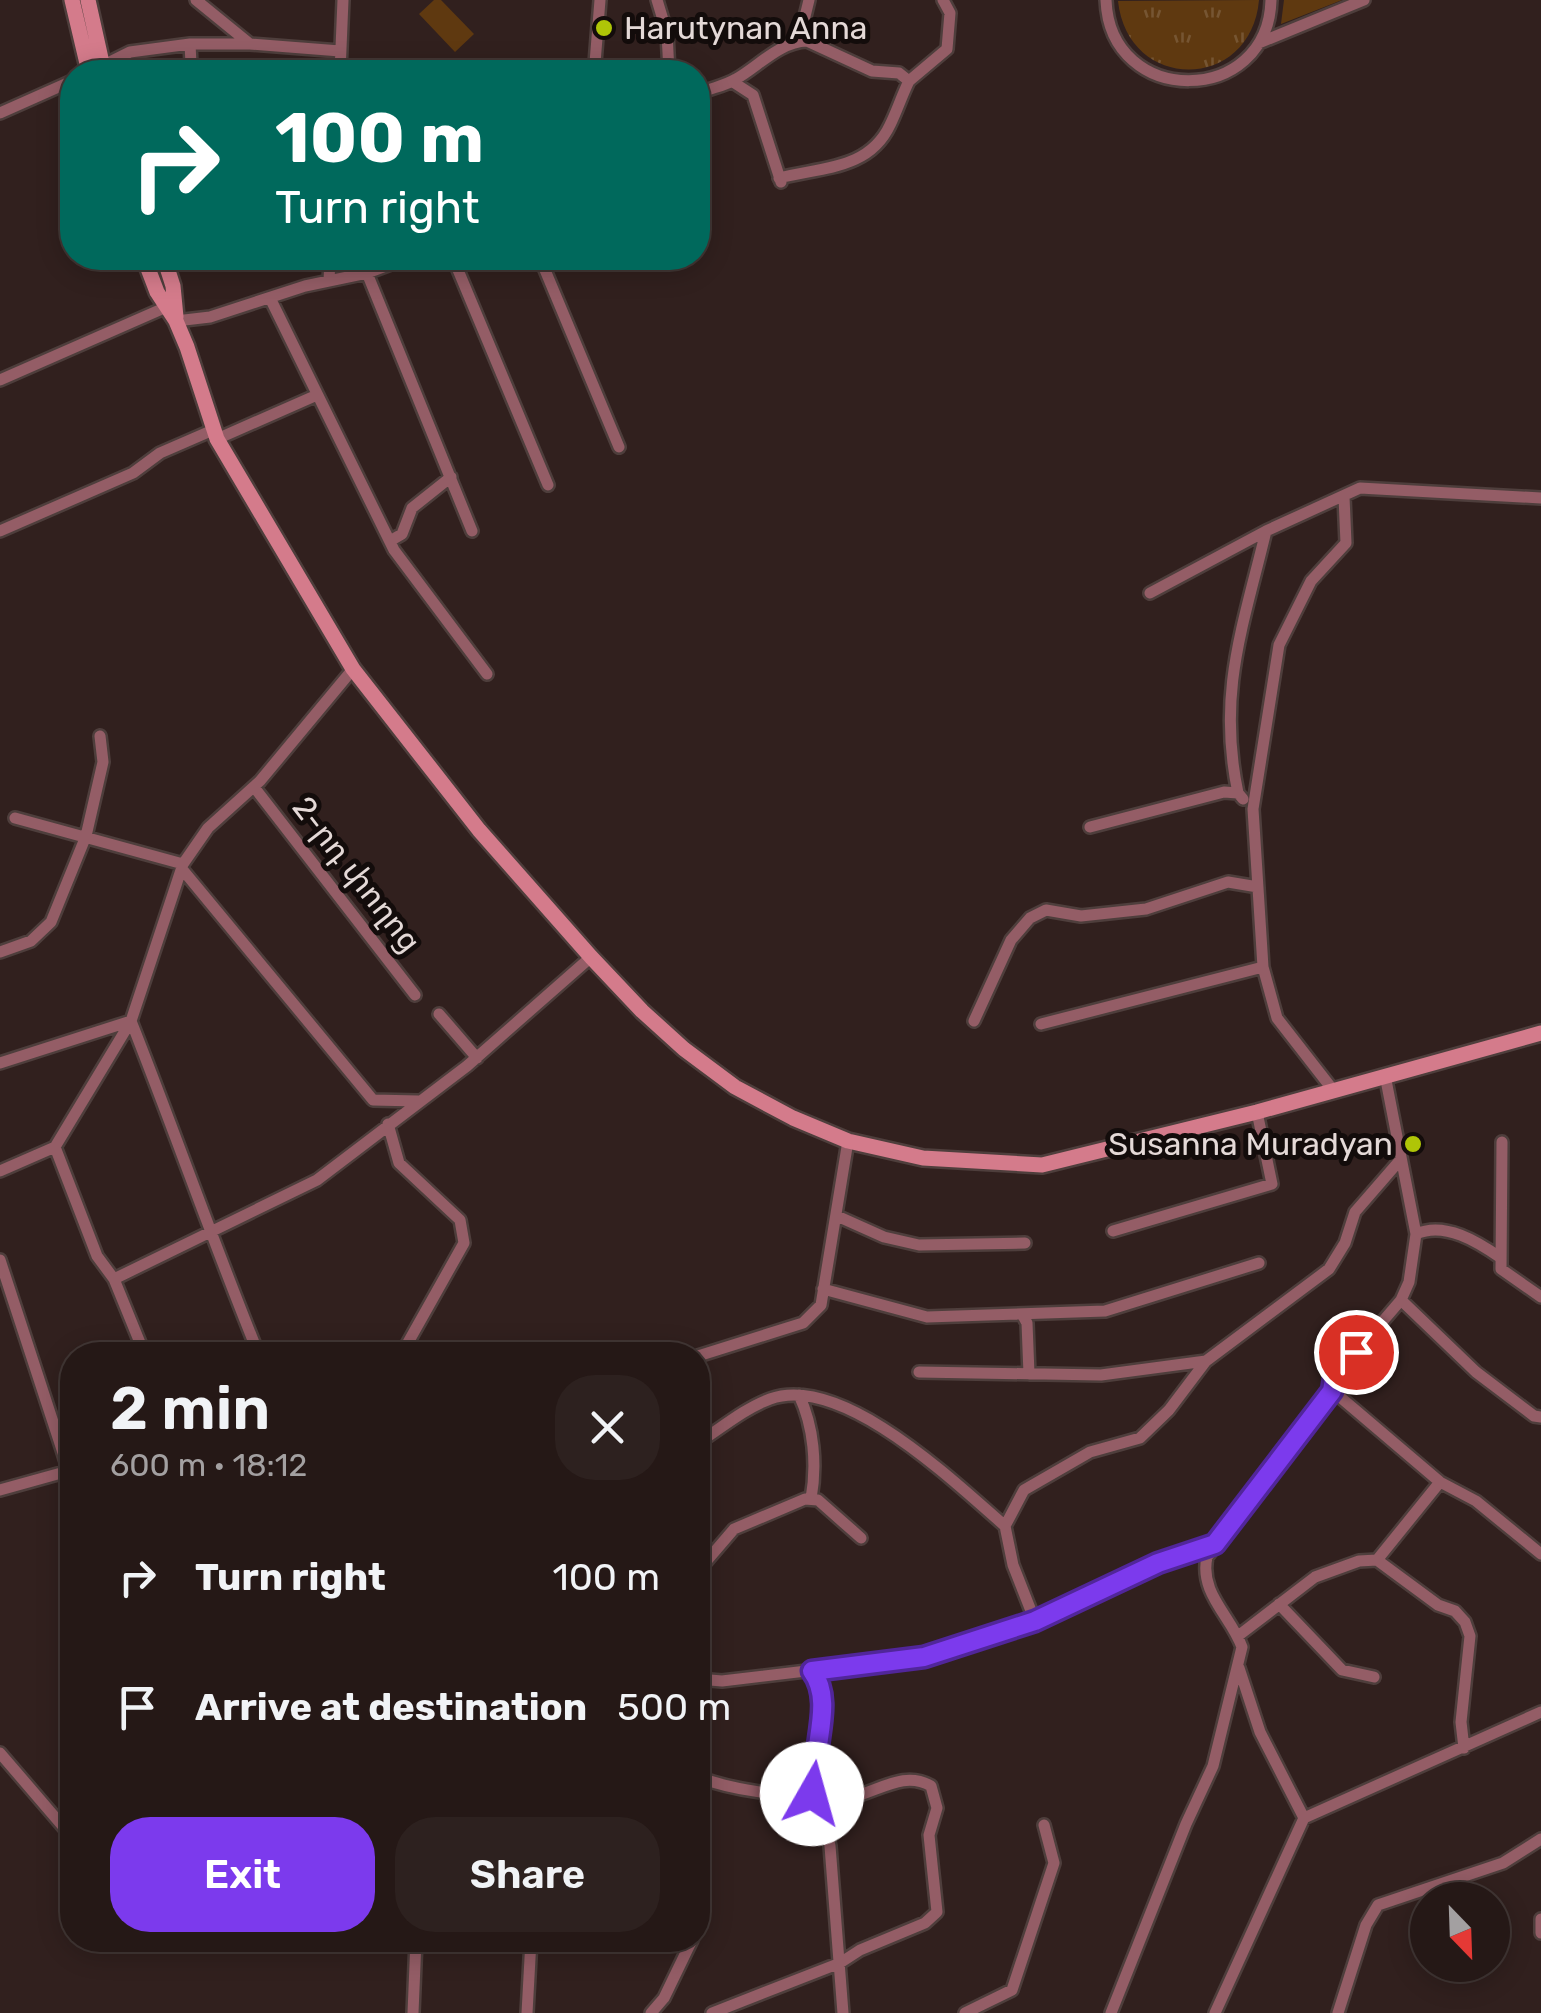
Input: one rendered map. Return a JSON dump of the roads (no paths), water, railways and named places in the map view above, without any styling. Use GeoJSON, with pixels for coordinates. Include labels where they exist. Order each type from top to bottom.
{"type":"FeatureCollection","features":[{"type":"Feature","properties":{"kind":"main road"},"geometry":{"type":"LineString","coordinates":[[72,0],[92,60]]}},
{"type":"Feature","properties":{"kind":"main road"},"geometry":{"type":"LineString","coordinates":[[88,0],[95,60]]}},
{"type":"Feature","properties":{"kind":"main road"},"geometry":{"type":"LineString","coordinates":[[149,270],[157,292],[173,310]]}},
{"type":"Feature","properties":{"kind":"main road"},"geometry":{"type":"LineString","coordinates":[[168,270],[174,286],[173,310],[215,434],[353,668],[479,830],[591,956],[684,1050],[735,1087],[848,1141],[923,1158],[1042,1165],[1257,1112],[1541,1033]]}},
{"type":"Feature","properties":{"kind":"street"},"geometry":{"type":"LineString","coordinates":[[196,0],[250,44]]}},
{"type":"Feature","properties":{"kind":"street"},"geometry":{"type":"LineString","coordinates":[[340,60],[343,0]]}},
{"type":"Feature","properties":{"kind":"street"},"geometry":{"type":"LineString","coordinates":[[596,60],[600,0]]}},
{"type":"Feature","properties":{"kind":"street"},"geometry":{"type":"LineString","coordinates":[[657,0],[667,33],[668,60]]}},
{"type":"Feature","properties":{"kind":"street"},"geometry":{"type":"LineString","coordinates":[[799,41],[808,0]]}},
{"type":"Feature","properties":{"kind":"street"},"geometry":{"type":"LineString","coordinates":[[732,82],[753,96],[781,181],[808,170],[838,167],[871,152],[889,128],[910,81],[948,49],[950,12],[943,0]]}},
{"type":"Feature","properties":{"kind":"street"},"geometry":{"type":"LineString","coordinates":[[1106,0],[1111,30],[1124,52],[1144,70],[1168,80],[1194,82],[1219,76],[1242,62],[1267,25],[1270,0]]}},
{"type":"Feature","properties":{"kind":"street"},"geometry":{"type":"LineString","coordinates":[[1259,42],[1364,0]]}},
{"type":"Feature","properties":{"kind":"street"},"geometry":{"type":"LineString","coordinates":[[710,90],[732,82],[763,58],[799,41],[807,41],[872,71],[899,73],[910,81]]}},
{"type":"Feature","properties":{"kind":"street"},"geometry":{"type":"LineString","coordinates":[[116,60],[130,52],[190,44],[340,51]]}},
{"type":"Feature","properties":{"kind":"street"},"geometry":{"type":"LineString","coordinates":[[190,44],[192,60]]}},
{"type":"Feature","properties":{"kind":"street"},"geometry":{"type":"LineString","coordinates":[[0,113],[60,86]]}},
{"type":"Feature","properties":{"kind":"street"},"geometry":{"type":"LineString","coordinates":[[329,270],[329,281]]}},
{"type":"Feature","properties":{"kind":"street"},"geometry":{"type":"LineString","coordinates":[[0,380],[173,310],[210,317],[376,270]]}},
{"type":"Feature","properties":{"kind":"street"},"geometry":{"type":"LineString","coordinates":[[458,270],[548,486]]}},
{"type":"Feature","properties":{"kind":"street"},"geometry":{"type":"LineString","coordinates":[[545,270],[618,446]]}},
{"type":"Feature","properties":{"kind":"street"},"geometry":{"type":"LineString","coordinates":[[368,273],[472,530]]}},
{"type":"Feature","properties":{"kind":"street"},"geometry":{"type":"LineString","coordinates":[[270,298],[390,541],[487,674]]}},
{"type":"Feature","properties":{"kind":"street"},"geometry":{"type":"LineString","coordinates":[[0,531],[133,473],[160,453],[317,395]]}},
{"type":"Feature","properties":{"kind":"street"},"geometry":{"type":"LineString","coordinates":[[390,541],[402,534],[412,508],[451,477]]}},
{"type":"Feature","properties":{"kind":"street"},"geometry":{"type":"LineString","coordinates":[[1150,594],[1266,531],[1360,488],[1541,498]]}},
{"type":"Feature","properties":{"kind":"street"},"geometry":{"type":"LineString","coordinates":[[1333,1090],[1277,1018],[1263,967],[1253,809],[1279,644],[1311,581],[1346,543],[1344,496]]}},
{"type":"Feature","properties":{"kind":"street"},"geometry":{"type":"LineString","coordinates":[[1253,809],[1238,794],[1230,753],[1229,706],[1238,635],[1266,531]]}},
{"type":"Feature","properties":{"kind":"street"},"geometry":{"type":"LineString","coordinates":[[0,1172],[56,1147],[131,1021],[182,867],[208,828],[254,786],[353,668]]}},
{"type":"Feature","properties":{"kind":"street"},"geometry":{"type":"LineString","coordinates":[[0,952],[32,941],[51,922],[86,836],[103,762],[100,736]]}},
{"type":"Feature","properties":{"kind":"street","name":"2-րդ փողոց"},"geometry":{"type":"LineString","coordinates":[[254,786],[416,995]]}},
{"type":"Feature","properties":{"kind":"street"},"geometry":{"type":"LineString","coordinates":[[1090,827],[1210,795],[1238,794]]}},
{"type":"Feature","properties":{"kind":"street"},"geometry":{"type":"LineString","coordinates":[[15,818],[182,867],[374,1100],[422,1101]]}},
{"type":"Feature","properties":{"kind":"street"},"geometry":{"type":"LineString","coordinates":[[974,1020],[1011,940],[1030,918],[1046,910],[1081,916],[1146,908],[1228,882],[1258,887]]}},
{"type":"Feature","properties":{"kind":"street"},"geometry":{"type":"LineString","coordinates":[[114,1279],[317,1180],[477,1058],[591,956]]}},
{"type":"Feature","properties":{"kind":"street"},"geometry":{"type":"LineString","coordinates":[[1042,1024],[1263,967]]}},
{"type":"Feature","properties":{"kind":"street"},"geometry":{"type":"LineString","coordinates":[[439,1014],[477,1058]]}},
{"type":"Feature","properties":{"kind":"street"},"geometry":{"type":"LineString","coordinates":[[0,1063],[131,1021]]}},
{"type":"Feature","properties":{"kind":"street"},"geometry":{"type":"LineString","coordinates":[[131,1021],[208,1231],[254,1342]]}},
{"type":"Feature","properties":{"kind":"street"},"geometry":{"type":"LineString","coordinates":[[1111,2013],[1213,1766],[1242,1648],[1210,1592],[1204,1571],[1215,1544],[1332,1391],[1334,1378],[1400,1300],[1409,1282],[1416,1234],[1384,1075]]}},
{"type":"Feature","properties":{"kind":"street"},"geometry":{"type":"LineString","coordinates":[[1113,1230],[1272,1184],[1257,1112]]}},
{"type":"Feature","properties":{"kind":"street"},"geometry":{"type":"LineString","coordinates":[[388,1124],[399,1163],[460,1220],[464,1230],[464,1243],[408,1342]]}},
{"type":"Feature","properties":{"kind":"street"},"geometry":{"type":"LineString","coordinates":[[710,1352],[803,1323],[821,1305],[848,1141]]}},
{"type":"Feature","properties":{"kind":"street"},"geometry":{"type":"LineString","coordinates":[[1502,1142],[1501,1270],[1541,1298]]}},
{"type":"Feature","properties":{"kind":"street"},"geometry":{"type":"LineString","coordinates":[[56,1147],[97,1256],[114,1279],[140,1342]]}},
{"type":"Feature","properties":{"kind":"street"},"geometry":{"type":"LineString","coordinates":[[1004,1526],[1024,1490],[1090,1452],[1140,1438],[1169,1410],[1206,1362],[1329,1268],[1346,1243],[1355,1212],[1402,1159]]}},
{"type":"Feature","properties":{"kind":"street"},"geometry":{"type":"LineString","coordinates":[[836,1216],[884,1237],[919,1246],[1026,1243]]}},
{"type":"Feature","properties":{"kind":"street"},"geometry":{"type":"LineString","coordinates":[[1416,1234],[1436,1230],[1462,1235],[1501,1258]]}},
{"type":"Feature","properties":{"kind":"street"},"geometry":{"type":"LineString","coordinates":[[0,1260],[60,1437]]}},
{"type":"Feature","properties":{"kind":"street"},"geometry":{"type":"LineString","coordinates":[[823,1289],[927,1317],[1105,1311],[1259,1264]]}},
{"type":"Feature","properties":{"kind":"street"},"geometry":{"type":"LineString","coordinates":[[1400,1300],[1476,1372],[1541,1418]]}},
{"type":"Feature","properties":{"kind":"street"},"geometry":{"type":"LineString","coordinates":[[1022,1314],[1027,1323],[1030,1374]]}},
{"type":"Feature","properties":{"kind":"street"},"geometry":{"type":"LineString","coordinates":[[919,1372],[1101,1374],[1206,1362]]}},
{"type":"Feature","properties":{"kind":"street"},"geometry":{"type":"LineString","coordinates":[[1332,1391],[1440,1482],[1476,1501],[1541,1554]]}},
{"type":"Feature","properties":{"kind":"street"},"geometry":{"type":"LineString","coordinates":[[799,1395],[806,1411],[816,1470],[811,1499]]}},
{"type":"Feature","properties":{"kind":"street"},"geometry":{"type":"LineString","coordinates":[[710,1436],[767,1400],[799,1395],[827,1398],[871,1418],[1004,1526],[1013,1565],[1035,1621]]}},
{"type":"Feature","properties":{"kind":"street"},"geometry":{"type":"LineString","coordinates":[[0,1490],[60,1473]]}},
{"type":"Feature","properties":{"kind":"street"},"geometry":{"type":"LineString","coordinates":[[1377,1560],[1440,1482]]}},
{"type":"Feature","properties":{"kind":"street"},"geometry":{"type":"LineString","coordinates":[[710,1556],[734,1529],[811,1499],[818,1500],[860,1538]]}},
{"type":"Feature","properties":{"kind":"street"},"geometry":{"type":"LineString","coordinates":[[710,1680],[924,1657],[1035,1621],[1158,1563],[1215,1544]]}},
{"type":"Feature","properties":{"kind":"street"},"geometry":{"type":"LineString","coordinates":[[1238,1636],[1315,1577],[1359,1561],[1377,1560],[1438,1605],[1455,1611],[1465,1622],[1470,1636],[1462,1722],[1464,1748]]}},
{"type":"Feature","properties":{"kind":"street"},"geometry":{"type":"LineString","coordinates":[[1280,1604],[1342,1670],[1374,1677]]}},
{"type":"Feature","properties":{"kind":"street"},"geometry":{"type":"LineString","coordinates":[[1238,1664],[1260,1732],[1304,1818]]}},
{"type":"Feature","properties":{"kind":"street"},"geometry":{"type":"LineString","coordinates":[[812,1671],[821,1690],[814,1774],[830,1846],[843,2013]]}},
{"type":"Feature","properties":{"kind":"street"},"geometry":{"type":"LineString","coordinates":[[1215,2013],[1304,1818],[1541,1712]]}},
{"type":"Feature","properties":{"kind":"street"},"geometry":{"type":"LineString","coordinates":[[0,1752],[60,1823]]}},
{"type":"Feature","properties":{"kind":"street"},"geometry":{"type":"LineString","coordinates":[[710,1779],[771,1792],[854,1799],[903,1780],[927,1783],[936,1798],[929,1832],[938,1900],[936,1914],[924,1923],[840,1962],[712,2013]]}},
{"type":"Feature","properties":{"kind":"street"},"geometry":{"type":"LineString","coordinates":[[966,2013],[1012,1990],[1054,1863],[1044,1824]]}},
{"type":"Feature","properties":{"kind":"street"},"geometry":{"type":"LineString","coordinates":[[1338,2013],[1366,1924],[1378,1905],[1507,1861],[1541,1838]]}},
{"type":"Feature","properties":{"kind":"street"},"geometry":{"type":"LineString","coordinates":[[1541,1919],[1541,1932]]}},
{"type":"Feature","properties":{"kind":"street"},"geometry":{"type":"LineString","coordinates":[[413,2013],[416,1952]]}},
{"type":"Feature","properties":{"kind":"street"},"geometry":{"type":"LineString","coordinates":[[526,2013],[530,1952]]}},
{"type":"Feature","properties":{"kind":"street"},"geometry":{"type":"LineString","coordinates":[[652,2013],[664,1998],[686,1952]]}},
{"type":"Feature","properties":{"kind":"place","name":"Harutynan Anna"},"geometry":{"type":"Point","coordinates":[604,28]}},
{"type":"Feature","properties":{"kind":"place","name":"Susanna Muradyan"},"geometry":{"type":"Point","coordinates":[1413,1144]}}]}
